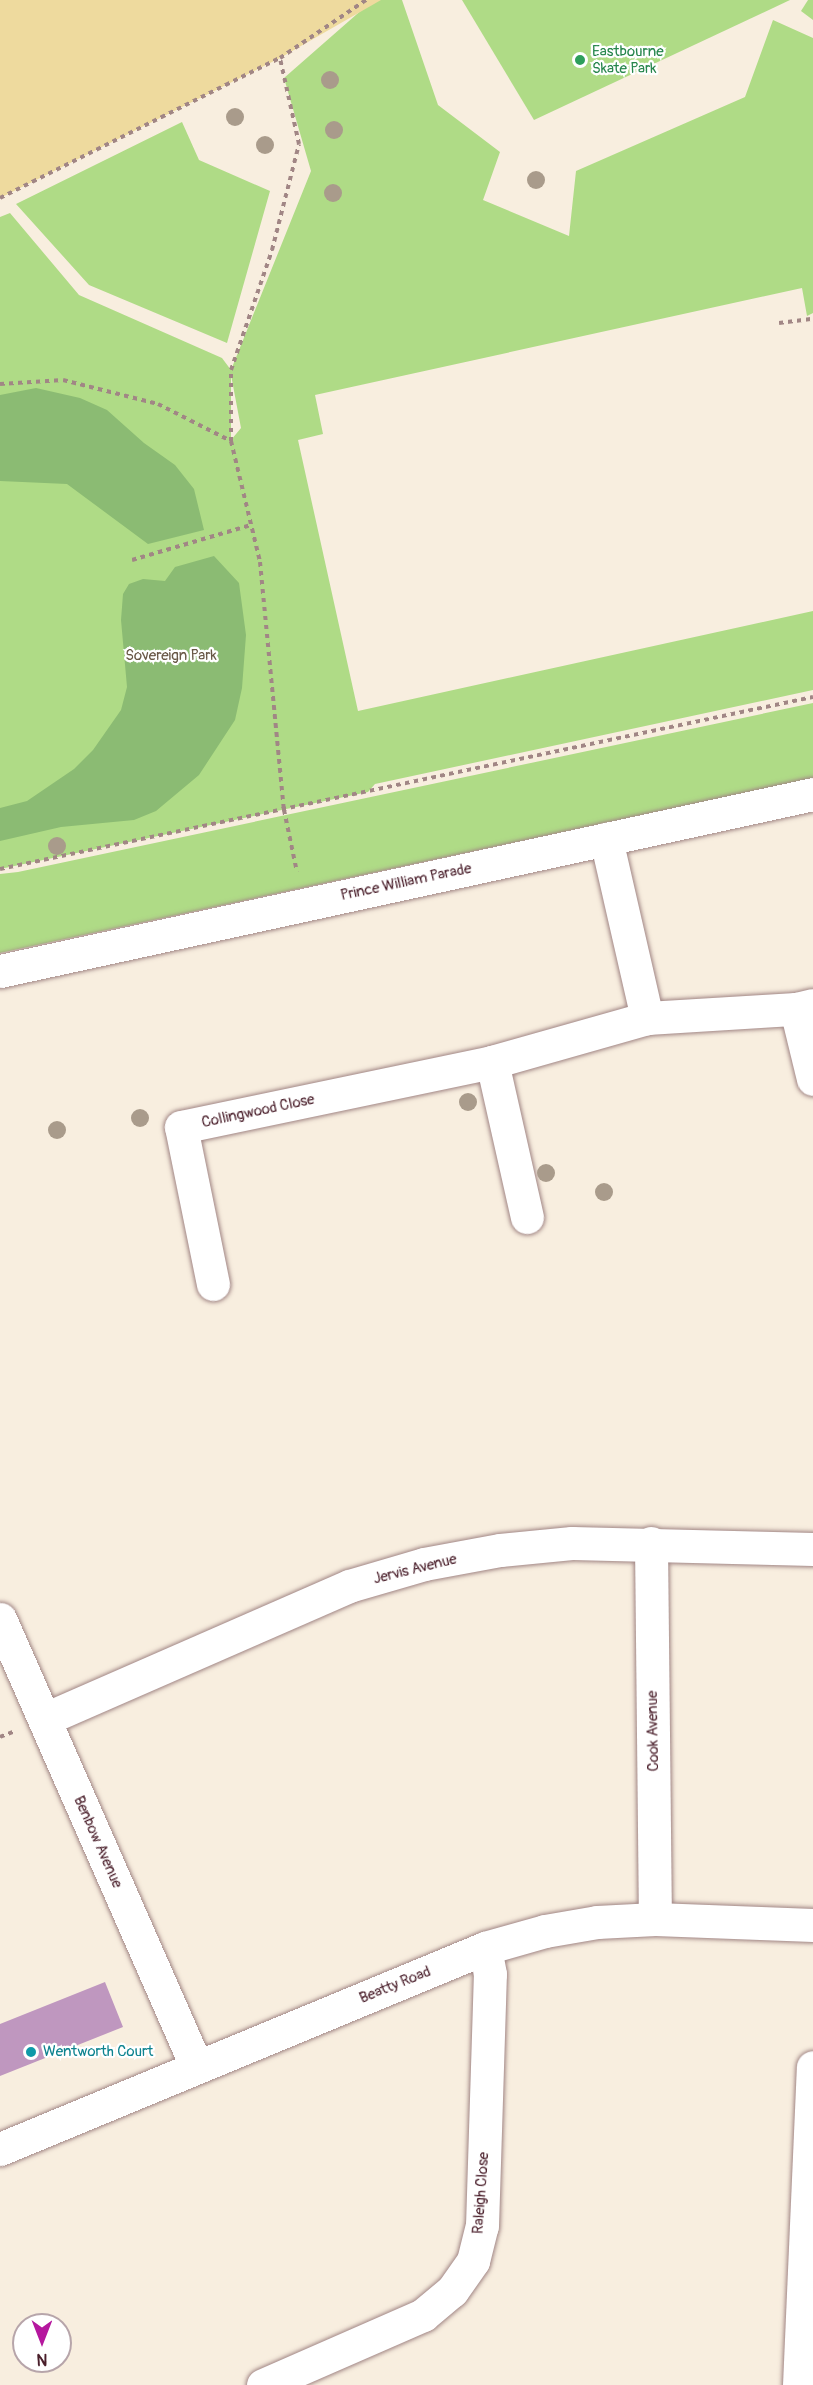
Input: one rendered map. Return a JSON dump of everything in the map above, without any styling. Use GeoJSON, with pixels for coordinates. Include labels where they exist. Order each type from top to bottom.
{"type":"FeatureCollection","features":[{"type":"Feature","properties":{"kind":"street","name":"Prince William Parade"},"geometry":{"type":"LineString","coordinates":[[0,971],[813,794]]}},
{"type":"Feature","properties":{"kind":"street"},"geometry":{"type":"LineString","coordinates":[[606,839],[647,1018]]}},
{"type":"Feature","properties":{"kind":"street","name":"Collingwood Close"},"geometry":{"type":"LineString","coordinates":[[213,1284],[182,1127],[492,1062],[647,1018],[804,1007],[813,1079]]}},
{"type":"Feature","properties":{"kind":"street"},"geometry":{"type":"LineString","coordinates":[[492,1062],[527,1217]]}},
{"type":"Feature","properties":{"kind":"street","name":"Jervis Avenue"},"geometry":{"type":"LineString","coordinates":[[45,1719],[359,1583],[424,1564],[500,1550],[572,1544],[813,1549]]}},
{"type":"Feature","properties":{"kind":"street","name":"Cook Avenue"},"geometry":{"type":"LineString","coordinates":[[651,1544],[655,1919]]}},
{"type":"Feature","properties":{"kind":"street","name":"Benbow Avenue"},"geometry":{"type":"LineString","coordinates":[[0,1619],[196,2066]]}},
{"type":"Feature","properties":{"kind":"street","name":"Beatty Road"},"geometry":{"type":"LineString","coordinates":[[0,2149],[485,1948],[545,1931],[597,1922],[655,1919],[813,1925]]}},
{"type":"Feature","properties":{"kind":"street","name":"Raleigh Close"},"geometry":{"type":"LineString","coordinates":[[263,2385],[423,2315],[452,2291],[473,2261],[482,2226],[490,1974],[485,1948]]}},
{"type":"Feature","properties":{"kind":"street"},"geometry":{"type":"LineString","coordinates":[[799,2385],[813,2067]]}},
{"type":"Feature","properties":{"kind":"path"},"geometry":{"type":"LineString","coordinates":[[0,198],[280,58],[366,0]]}},
{"type":"Feature","properties":{"kind":"path"},"geometry":{"type":"LineString","coordinates":[[280,58],[298,144],[272,250],[231,370],[231,441],[260,562],[284,810],[303,904]]}},
{"type":"Feature","properties":{"kind":"path"},"geometry":{"type":"LineString","coordinates":[[779,323],[813,319]]}},
{"type":"Feature","properties":{"kind":"path"},"geometry":{"type":"LineString","coordinates":[[0,384],[63,380],[73,382],[158,404],[231,441]]}},
{"type":"Feature","properties":{"kind":"path"},"geometry":{"type":"LineString","coordinates":[[132,560],[251,525]]}},
{"type":"Feature","properties":{"kind":"path"},"geometry":{"type":"LineString","coordinates":[[0,869],[813,697]]}},
{"type":"Feature","properties":{"kind":"green space","name":"Sovereign Park"},"geometry":{"type":"Polygon","coordinates":[[[373,0],[402,0],[438,105],[500,152],[483,200],[569,236],[576,171],[745,97],[773,20],[813,38],[813,313],[807,316],[802,288],[315,395],[323,434],[298,440],[358,711],[813,611],[813,690],[375,784],[368,792],[0,869],[0,217],[10,213],[79,295],[222,358],[231,370],[311,171],[284,78],[373,0]],[[231,375],[231,440],[241,428],[231,375]]]}},
{"type":"Feature","properties":{"kind":"green space","name":"Eastbourne Skate Park"},"geometry":{"type":"Polygon","coordinates":[[[462,0],[790,0],[534,120],[462,0]]]}},
{"type":"Feature","properties":{"kind":"green space"},"geometry":{"type":"Polygon","coordinates":[[[808,0],[813,0],[813,20],[801,11],[808,0]]]}},
{"type":"Feature","properties":{"kind":"green space"},"geometry":{"type":"Polygon","coordinates":[[[182,122],[199,160],[270,191],[227,343],[89,285],[16,204],[182,122]]]}},
{"type":"Feature","properties":{"kind":"green space"},"geometry":{"type":"Polygon","coordinates":[[[36,388],[80,398],[107,410],[144,443],[175,465],[194,489],[204,530],[148,544],[67,484],[0,481],[0,395],[36,388]]]}},
{"type":"Feature","properties":{"kind":"green space","name":"Sovereign Park"},"geometry":{"type":"Polygon","coordinates":[[[214,556],[239,583],[246,635],[242,688],[235,720],[199,775],[156,811],[134,820],[61,827],[0,841],[0,808],[27,801],[74,769],[93,750],[121,710],[127,687],[121,620],[123,594],[129,584],[143,579],[165,581],[175,567],[214,556]]]}},
{"type":"Feature","properties":{"kind":"green space"},"geometry":{"type":"Polygon","coordinates":[[[813,703],[813,778],[0,953],[0,874],[813,703]]]}},
{"type":"Feature","properties":{"kind":"sand"},"geometry":{"type":"Polygon","coordinates":[[[0,0],[381,0],[280,58],[0,198],[0,0]]]}},
{"type":"Feature","properties":{"kind":"building","name":"Wentworth Court"},"geometry":{"type":"Polygon","coordinates":[[[105,1982],[123,2027],[0,2076],[0,2024],[105,1982]]]}},
{"type":"Feature","properties":{"kind":"place","name":"Eastbourne Skate Park"},"geometry":{"type":"Point","coordinates":[580,60]}},
{"type":"Feature","properties":{"kind":"place","name":"Wentworth Court"},"geometry":{"type":"Point","coordinates":[31,2052]}}]}
